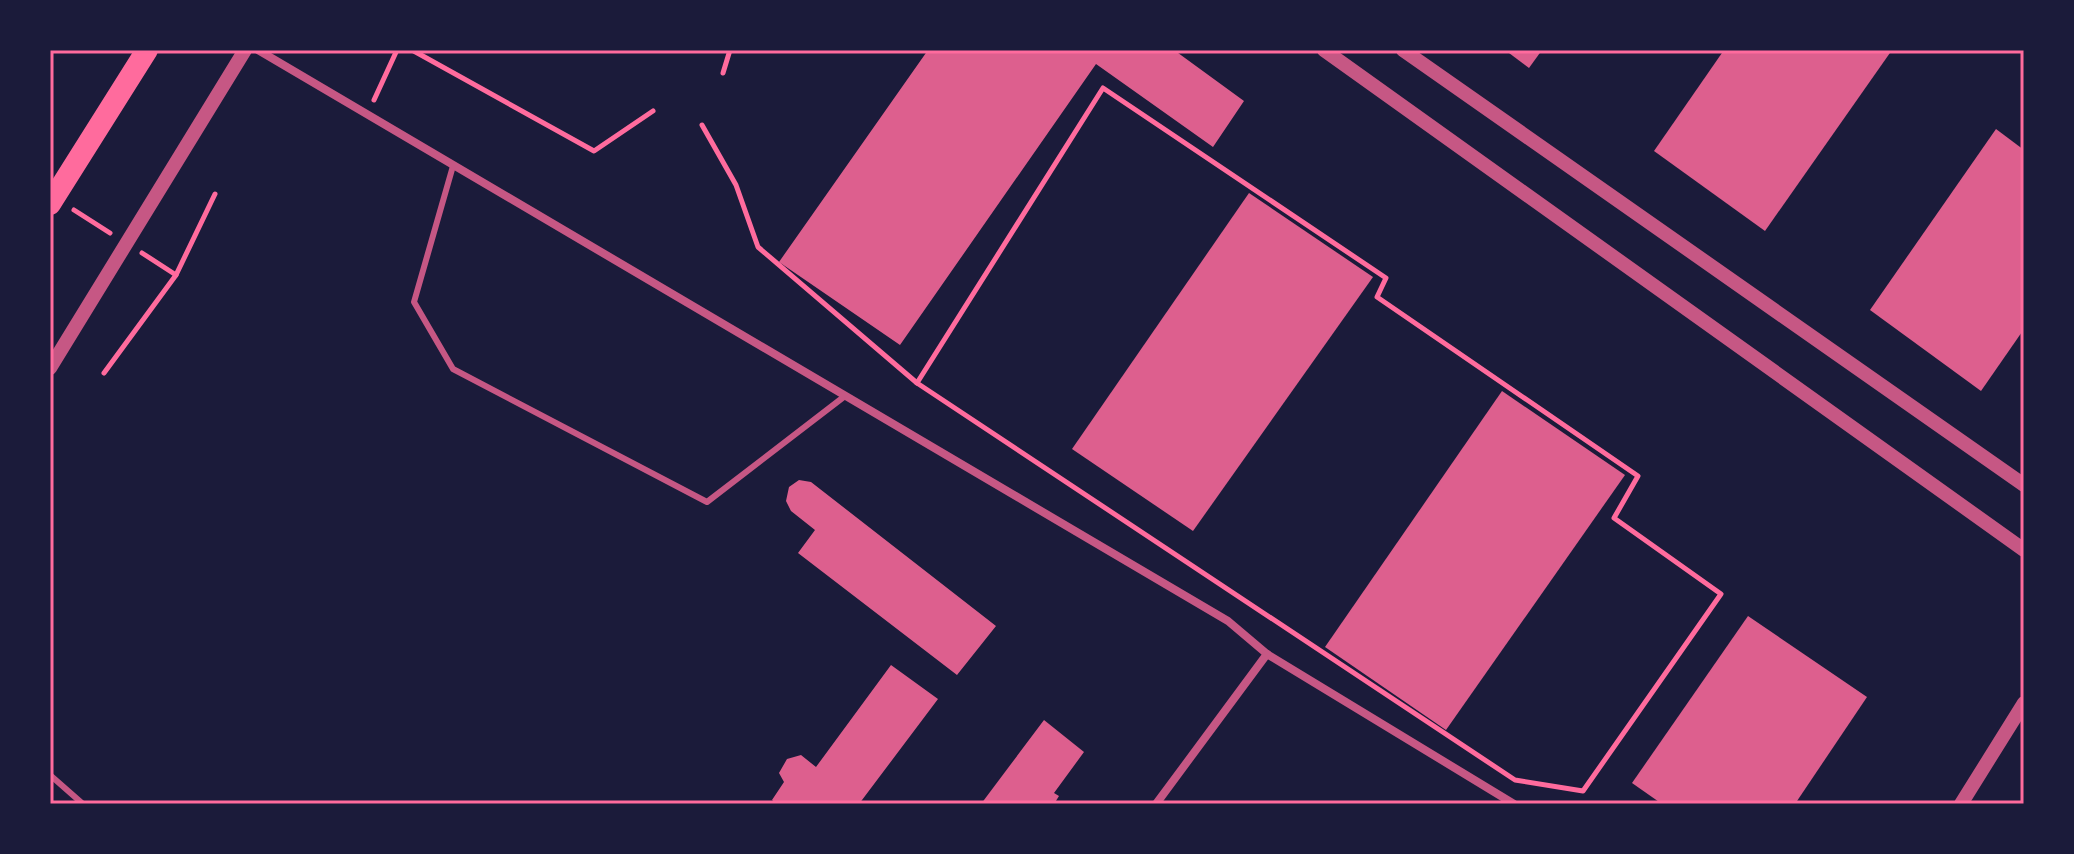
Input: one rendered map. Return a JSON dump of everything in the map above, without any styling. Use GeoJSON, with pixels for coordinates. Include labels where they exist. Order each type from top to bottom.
{"type":"FeatureCollection","features":[{"type":"Feature","properties":{"kind":"highway"},"geometry":{"type":"LineString","coordinates":[[50,204],[147,50]]}},
{"type":"Feature","properties":{"kind":"street"},"geometry":{"type":"LineString","coordinates":[[50,368],[245,50]]}},
{"type":"Feature","properties":{"kind":"street"},"geometry":{"type":"LineString","coordinates":[[258,50],[1228,621],[1267,654],[1514,804]]}},
{"type":"Feature","properties":{"kind":"street"},"geometry":{"type":"LineString","coordinates":[[1324,50],[2024,550]]}},
{"type":"Feature","properties":{"kind":"street"},"geometry":{"type":"LineString","coordinates":[[1403,50],[2024,485]]}},
{"type":"Feature","properties":{"kind":"street"},"geometry":{"type":"LineString","coordinates":[[1156,804],[1267,654]]}},
{"type":"Feature","properties":{"kind":"street"},"geometry":{"type":"LineString","coordinates":[[1961,804],[2024,703]]}},
{"type":"Feature","properties":{"kind":"lane"},"geometry":{"type":"LineString","coordinates":[[453,166],[414,302],[453,369],[707,502],[845,396]]}},
{"type":"Feature","properties":{"kind":"lane"},"geometry":{"type":"LineString","coordinates":[[50,775],[83,804]]}},
{"type":"Feature","properties":{"kind":"path"},"geometry":{"type":"LineString","coordinates":[[367,115],[397,50]]}},
{"type":"Feature","properties":{"kind":"path"},"geometry":{"type":"LineString","coordinates":[[412,50],[594,151],[653,111]]}},
{"type":"Feature","properties":{"kind":"path"},"geometry":{"type":"LineString","coordinates":[[723,73],[730,50]]}},
{"type":"Feature","properties":{"kind":"path"},"geometry":{"type":"LineString","coordinates":[[702,125],[736,185],[758,247],[917,383],[1515,780],[1583,791],[1721,594],[1614,518],[1638,476],[1377,297],[1386,278],[1103,88],[917,383]]}},
{"type":"Feature","properties":{"kind":"path"},"geometry":{"type":"LineString","coordinates":[[104,373],[176,275],[215,194]]}},
{"type":"Feature","properties":{"kind":"building"},"geometry":{"type":"Polygon","coordinates":[[[928,50],[1174,50],[1244,101],[1213,147],[1096,64],[900,345],[779,262],[928,50]]]}},
{"type":"Feature","properties":{"kind":"building"},"geometry":{"type":"Polygon","coordinates":[[[1505,50],[1542,50],[1529,68],[1505,50]]]}},
{"type":"Feature","properties":{"kind":"building"},"geometry":{"type":"Polygon","coordinates":[[[1724,50],[1892,50],[1765,231],[1654,151],[1724,50]]]}},
{"type":"Feature","properties":{"kind":"building"},"geometry":{"type":"Polygon","coordinates":[[[1996,129],[2024,150],[2024,329],[1981,391],[1870,310],[1996,129]]]}},
{"type":"Feature","properties":{"kind":"building"},"geometry":{"type":"Polygon","coordinates":[[[1249,193],[1373,277],[1193,531],[1072,449],[1249,193]]]}},
{"type":"Feature","properties":{"kind":"building"},"geometry":{"type":"Polygon","coordinates":[[[1502,391],[1625,475],[1446,730],[1325,647],[1502,391]]]}},
{"type":"Feature","properties":{"kind":"building"},"geometry":{"type":"Polygon","coordinates":[[[799,480],[811,482],[996,626],[957,675],[798,553],[815,530],[791,511],[786,501],[789,487],[799,480]]]}},
{"type":"Feature","properties":{"kind":"building"},"geometry":{"type":"Polygon","coordinates":[[[1748,616],[1867,697],[1795,804],[1662,804],[1632,783],[1748,616]]]}},
{"type":"Feature","properties":{"kind":"building"},"geometry":{"type":"Polygon","coordinates":[[[891,665],[938,699],[859,804],[777,804],[772,800],[784,782],[779,773],[787,759],[801,755],[816,767],[891,665]]]}},
{"type":"Feature","properties":{"kind":"building"},"geometry":{"type":"Polygon","coordinates":[[[1044,720],[1084,752],[1054,793],[1059,796],[1054,804],[981,804],[1044,720]]]}}]}
